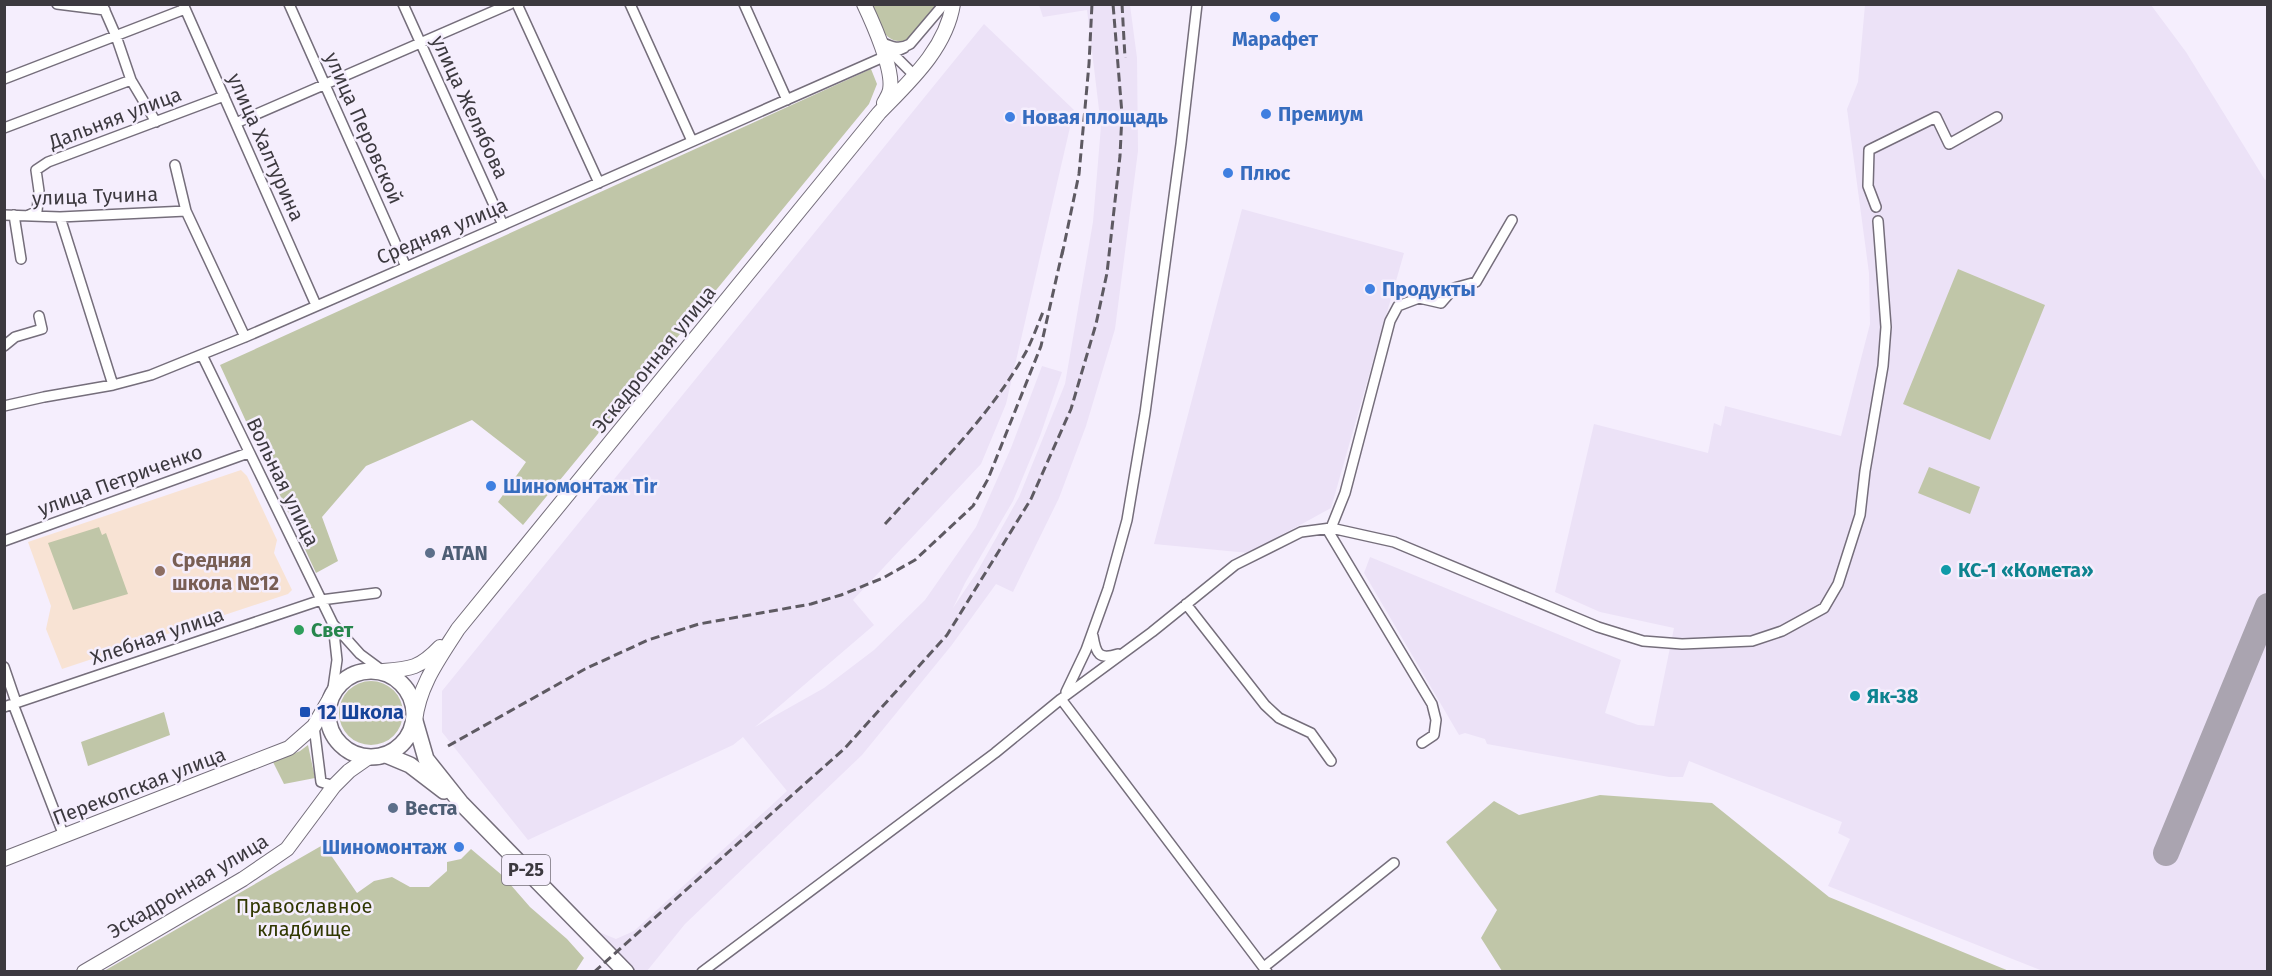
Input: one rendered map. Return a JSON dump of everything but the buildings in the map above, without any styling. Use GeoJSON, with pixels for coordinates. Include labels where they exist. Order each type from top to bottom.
{"type":"FeatureCollection","features":[{"type":"Feature","properties":{"kind":"main road"},"geometry":{"type":"LineString","coordinates":[[864,4],[888,56],[890,92],[879,113]]}},
{"type":"Feature","properties":{"kind":"main road"},"geometry":{"type":"LineString","coordinates":[[879,113],[928,61],[950,22],[953,4]]}},
{"type":"Feature","properties":{"kind":"main road","name":"Эскадронная улица"},"geometry":{"type":"LineString","coordinates":[[459,629],[879,113]]}},
{"type":"Feature","properties":{"kind":"main road"},"geometry":{"type":"LineString","coordinates":[[459,629],[423,685],[414,721],[405,742],[386,755],[369,757],[347,750],[331,730],[328,710],[332,695],[339,684],[351,674],[373,670],[413,669],[422,664],[459,629]]}},
{"type":"Feature","properties":{"kind":"main road"},"geometry":{"type":"LineString","coordinates":[[383,671],[396,678],[406,689],[413,704],[414,721],[426,759],[461,803]]}},
{"type":"Feature","properties":{"kind":"main road","name":"Перекопская улица"},"geometry":{"type":"LineString","coordinates":[[4,860],[288,748],[314,726],[332,695]]}},
{"type":"Feature","properties":{"kind":"main road"},"geometry":{"type":"LineString","coordinates":[[386,755],[410,765],[461,803]]}},
{"type":"Feature","properties":{"kind":"main road"},"geometry":{"type":"LineString","coordinates":[[334,786],[349,771],[369,757]]}},
{"type":"Feature","properties":{"kind":"main road","name":"Эскадронная улица"},"geometry":{"type":"LineString","coordinates":[[84,972],[243,879],[287,849],[334,786]]}},
{"type":"Feature","properties":{"kind":"main road","name":"Р-25"},"geometry":{"type":"LineString","coordinates":[[461,803],[626,972]]}},
{"type":"Feature","properties":{"kind":"street"},"geometry":{"type":"LineString","coordinates":[[57,4],[104,8],[130,80],[156,122]]}},
{"type":"Feature","properties":{"kind":"street","name":"улица Перовской"},"geometry":{"type":"LineString","coordinates":[[289,4],[406,267]]}},
{"type":"Feature","properties":{"kind":"street","name":"улица Желябова"},"geometry":{"type":"LineString","coordinates":[[403,4],[503,225]]}},
{"type":"Feature","properties":{"kind":"street"},"geometry":{"type":"LineString","coordinates":[[236,123],[510,4]]}},
{"type":"Feature","properties":{"kind":"street"},"geometry":{"type":"LineString","coordinates":[[517,4],[599,183]]}},
{"type":"Feature","properties":{"kind":"street"},"geometry":{"type":"LineString","coordinates":[[630,4],[692,141]]}},
{"type":"Feature","properties":{"kind":"street"},"geometry":{"type":"LineString","coordinates":[[744,4],[787,100]]}},
{"type":"Feature","properties":{"kind":"street","name":"Средняя улица"},"geometry":{"type":"LineString","coordinates":[[4,406],[114,385],[151,375],[217,349],[888,56],[910,44],[944,4]]}},
{"type":"Feature","properties":{"kind":"street"},"geometry":{"type":"LineString","coordinates":[[1061,699],[1072,683],[1093,633],[1127,520],[1145,413],[1197,4]]}},
{"type":"Feature","properties":{"kind":"street"},"geometry":{"type":"LineString","coordinates":[[4,79],[184,7]]}},
{"type":"Feature","properties":{"kind":"street","name":"улица Халтурина"},"geometry":{"type":"LineString","coordinates":[[184,7],[315,305]]}},
{"type":"Feature","properties":{"kind":"street"},"geometry":{"type":"LineString","coordinates":[[881,42],[895,48],[904,48]]}},
{"type":"Feature","properties":{"kind":"street"},"geometry":{"type":"LineString","coordinates":[[888,56],[914,75]]}},
{"type":"Feature","properties":{"kind":"street"},"geometry":{"type":"LineString","coordinates":[[4,128],[130,80]]}},
{"type":"Feature","properties":{"kind":"street","name":"Дальняя улица"},"geometry":{"type":"LineString","coordinates":[[27,216],[37,211],[39,191],[36,170],[48,162],[224,96]]}},
{"type":"Feature","properties":{"kind":"street"},"geometry":{"type":"LineString","coordinates":[[1876,207],[1868,186],[1869,150],[1936,117],[1949,144],[1997,117]]}},
{"type":"Feature","properties":{"kind":"street"},"geometry":{"type":"LineString","coordinates":[[176,165],[186,211],[245,337]]}},
{"type":"Feature","properties":{"kind":"street","name":"улица Тучина"},"geometry":{"type":"LineString","coordinates":[[9,215],[60,218],[186,211]]}},
{"type":"Feature","properties":{"kind":"street"},"geometry":{"type":"LineString","coordinates":[[9,215],[21,259]]}},
{"type":"Feature","properties":{"kind":"street"},"geometry":{"type":"LineString","coordinates":[[60,218],[114,385]]}},
{"type":"Feature","properties":{"kind":"street"},"geometry":{"type":"LineString","coordinates":[[1329,529],[1345,493],[1390,321],[1398,306],[1419,298],[1441,303],[1454,288],[1476,282],[1512,220]]}},
{"type":"Feature","properties":{"kind":"street"},"geometry":{"type":"LineString","coordinates":[[702,972],[995,753],[1234,565],[1301,532],[1329,529],[1394,542],[1590,624],[1644,641],[1682,644],[1740,643],[1782,631],[1824,608],[1838,584],[1860,515],[1883,366],[1886,327],[1878,221]]}},
{"type":"Feature","properties":{"kind":"street"},"geometry":{"type":"LineString","coordinates":[[4,346],[15,337],[42,329],[39,316]]}},
{"type":"Feature","properties":{"kind":"street"},"geometry":{"type":"LineString","coordinates":[[210,373],[210,359],[217,349]]}},
{"type":"Feature","properties":{"kind":"street","name":"Вольная улица"},"geometry":{"type":"LineString","coordinates":[[202,355],[333,624]]}},
{"type":"Feature","properties":{"kind":"street"},"geometry":{"type":"LineString","coordinates":[[190,360],[200,364],[210,373]]}},
{"type":"Feature","properties":{"kind":"street","name":"улица Петриченко"},"geometry":{"type":"LineString","coordinates":[[4,541],[248,453]]}},
{"type":"Feature","properties":{"kind":"street"},"geometry":{"type":"LineString","coordinates":[[1329,529],[1432,704],[1436,720],[1434,735],[1422,743]]}},
{"type":"Feature","properties":{"kind":"street","name":"Хлебная улица"},"geometry":{"type":"LineString","coordinates":[[11,705],[321,600],[376,593]]}},
{"type":"Feature","properties":{"kind":"street"},"geometry":{"type":"LineString","coordinates":[[1186,604],[1265,705],[1279,718],[1311,733],[1331,761]]}},
{"type":"Feature","properties":{"kind":"street"},"geometry":{"type":"LineString","coordinates":[[333,624],[360,654],[383,671]]}},
{"type":"Feature","properties":{"kind":"street"},"geometry":{"type":"LineString","coordinates":[[332,695],[337,660],[333,624]]}},
{"type":"Feature","properties":{"kind":"street"},"geometry":{"type":"LineString","coordinates":[[1093,633],[1095,646],[1100,655],[1109,657],[1124,652]]}},
{"type":"Feature","properties":{"kind":"street"},"geometry":{"type":"LineString","coordinates":[[4,667],[11,705],[64,836]]}},
{"type":"Feature","properties":{"kind":"street"},"geometry":{"type":"LineString","coordinates":[[1061,699],[1266,969],[1394,863]]}},
{"type":"Feature","properties":{"kind":"street"},"geometry":{"type":"LineString","coordinates":[[314,726],[321,782],[334,786]]}},
{"type":"Feature","properties":{"kind":"shaded area"},"geometry":{"type":"Polygon","coordinates":[[[1039,5],[1130,5],[1137,58],[1138,151],[1115,329],[1086,426],[1059,498],[1013,592],[996,584],[951,646],[862,755],[685,924],[647,971],[634,971],[594,930],[616,939],[634,931],[787,791],[743,737],[733,745],[528,840],[442,732],[442,691],[984,24],[1074,110],[1006,404],[981,464],[853,600],[874,625],[755,727],[824,688],[874,650],[925,600],[976,527],[1011,448],[1042,366],[1062,372],[1040,436],[1013,501],[953,608],[977,572],[1019,497],[1065,384],[1093,222],[1101,126],[1087,10],[1043,17],[1039,5]]]}},
{"type":"Feature","properties":{"kind":"shaded area"},"geometry":{"type":"Polygon","coordinates":[[[1865,5],[2151,5],[2186,52],[2265,180],[2267,179],[2267,971],[2043,971],[1828,886],[1850,839],[1838,833],[1842,822],[1689,761],[1683,777],[1669,777],[1487,744],[1485,739],[1465,733],[1459,735],[1364,573],[1370,557],[1621,660],[1605,713],[1638,725],[1654,726],[1674,628],[1600,612],[1555,592],[1594,424],[1708,453],[1714,423],[1721,426],[1725,406],[1841,436],[1870,324],[1869,273],[1847,109],[1858,82],[1865,5]]]}},
{"type":"Feature","properties":{"kind":"shaded area"},"geometry":{"type":"Polygon","coordinates":[[[1242,209],[1404,253],[1331,508],[1249,553],[1154,544],[1242,209]]]}},
{"type":"Feature","properties":{"kind":"shaded area","name":"Средняя школа №12"},"geometry":{"type":"Polygon","coordinates":[[[241,470],[247,476],[277,540],[274,553],[292,590],[288,594],[62,669],[46,629],[51,606],[28,542],[241,470]]]}},
{"type":"Feature","properties":{"kind":"green space"},"geometry":{"type":"Polygon","coordinates":[[[873,5],[938,5],[906,41],[898,41],[887,36],[873,5]]]}},
{"type":"Feature","properties":{"kind":"green space"},"geometry":{"type":"Polygon","coordinates":[[[871,69],[877,84],[869,104],[523,525],[498,502],[526,462],[472,420],[366,466],[322,517],[338,561],[316,573],[220,365],[871,69]]]}},
{"type":"Feature","properties":{"kind":"green space"},"geometry":{"type":"Polygon","coordinates":[[[1958,269],[2045,305],[1990,440],[1903,404],[1958,269]]]}},
{"type":"Feature","properties":{"kind":"green space"},"geometry":{"type":"Polygon","coordinates":[[[1929,467],[1980,487],[1970,514],[1918,493],[1929,467]]]}},
{"type":"Feature","properties":{"kind":"green space"},"geometry":{"type":"Polygon","coordinates":[[[99,527],[102,535],[106,533],[128,594],[73,610],[48,543],[99,527]]]}},
{"type":"Feature","properties":{"kind":"green space"},"geometry":{"type":"Polygon","coordinates":[[[365,681],[377,681],[394,690],[401,701],[403,713],[401,725],[394,736],[377,745],[365,745],[353,740],[344,731],[339,719],[339,707],[344,695],[353,686],[365,681]]]}},
{"type":"Feature","properties":{"kind":"green space"},"geometry":{"type":"Polygon","coordinates":[[[164,712],[170,735],[88,766],[81,742],[164,712]]]}},
{"type":"Feature","properties":{"kind":"green space"},"geometry":{"type":"Polygon","coordinates":[[[308,745],[315,778],[284,784],[273,762],[300,751],[308,745]]]}},
{"type":"Feature","properties":{"kind":"green space"},"geometry":{"type":"Polygon","coordinates":[[[1600,795],[1712,803],[1829,897],[2009,971],[1502,971],[1481,938],[1497,910],[1446,842],[1494,801],[1519,815],[1600,795]]]}},
{"type":"Feature","properties":{"kind":"green space","name":"Православное кладбище"},"geometry":{"type":"Polygon","coordinates":[[[328,842],[330,845],[327,848],[328,851],[357,893],[374,881],[392,877],[410,887],[429,887],[447,871],[447,862],[461,859],[471,849],[503,876],[530,907],[567,939],[584,958],[575,972],[104,971],[328,842]]]}},
{"type":"Feature","properties":{"kind":"taxiway"},"geometry":{"type":"LineString","coordinates":[[2166,853],[2268,606]]}},
{"type":"Feature","properties":{"kind":"railway"},"geometry":{"type":"LineString","coordinates":[[1062,255],[1079,174],[1092,4]]}},
{"type":"Feature","properties":{"kind":"railway"},"geometry":{"type":"LineString","coordinates":[[594,972],[845,748],[947,635],[1031,499],[1071,409],[1096,324],[1107,273],[1120,156],[1122,114],[1113,4]]}},
{"type":"Feature","properties":{"kind":"railway"},"geometry":{"type":"LineString","coordinates":[[1122,4],[1125,58]]}},
{"type":"Feature","properties":{"kind":"railway"},"geometry":{"type":"LineString","coordinates":[[448,746],[585,669],[648,640],[699,624],[811,604],[883,578],[915,560],[973,506],[988,479],[1041,346],[1063,249]]}},
{"type":"Feature","properties":{"kind":"railway"},"geometry":{"type":"LineString","coordinates":[[885,524],[961,442],[997,397],[1027,350],[1043,312]]}},
{"type":"Feature","properties":{"kind":"place","name":"Марафет"},"geometry":{"type":"Point","coordinates":[1275,17]}},
{"type":"Feature","properties":{"kind":"place","name":"Премиум"},"geometry":{"type":"Point","coordinates":[1266,114]}},
{"type":"Feature","properties":{"kind":"place","name":"Новая площадь"},"geometry":{"type":"Point","coordinates":[1010,117]}},
{"type":"Feature","properties":{"kind":"place","name":"Плюс"},"geometry":{"type":"Point","coordinates":[1228,173]}},
{"type":"Feature","properties":{"kind":"place","name":"Продукты"},"geometry":{"type":"Point","coordinates":[1370,289]}},
{"type":"Feature","properties":{"kind":"place","name":"Шиномонтаж Tir"},"geometry":{"type":"Point","coordinates":[491,486]}},
{"type":"Feature","properties":{"kind":"place","name":"ATAN"},"geometry":{"type":"Point","coordinates":[430,553]}},
{"type":"Feature","properties":{"kind":"place","name":"КС-1 «Комета»"},"geometry":{"type":"Point","coordinates":[1946,570]}},
{"type":"Feature","properties":{"kind":"place","name":"Средняя школа №12"},"geometry":{"type":"Point","coordinates":[160,571]}},
{"type":"Feature","properties":{"kind":"place","name":"Свет"},"geometry":{"type":"Point","coordinates":[299,630]}},
{"type":"Feature","properties":{"kind":"place","name":"Як-38"},"geometry":{"type":"Point","coordinates":[1855,696]}},
{"type":"Feature","properties":{"kind":"place","name":"12 Школа"},"geometry":{"type":"Point","coordinates":[305,712]}},
{"type":"Feature","properties":{"kind":"place","name":"Веста"},"geometry":{"type":"Point","coordinates":[393,808]}},
{"type":"Feature","properties":{"kind":"place","name":"Шиномонтаж"},"geometry":{"type":"Point","coordinates":[459,847]}}]}
